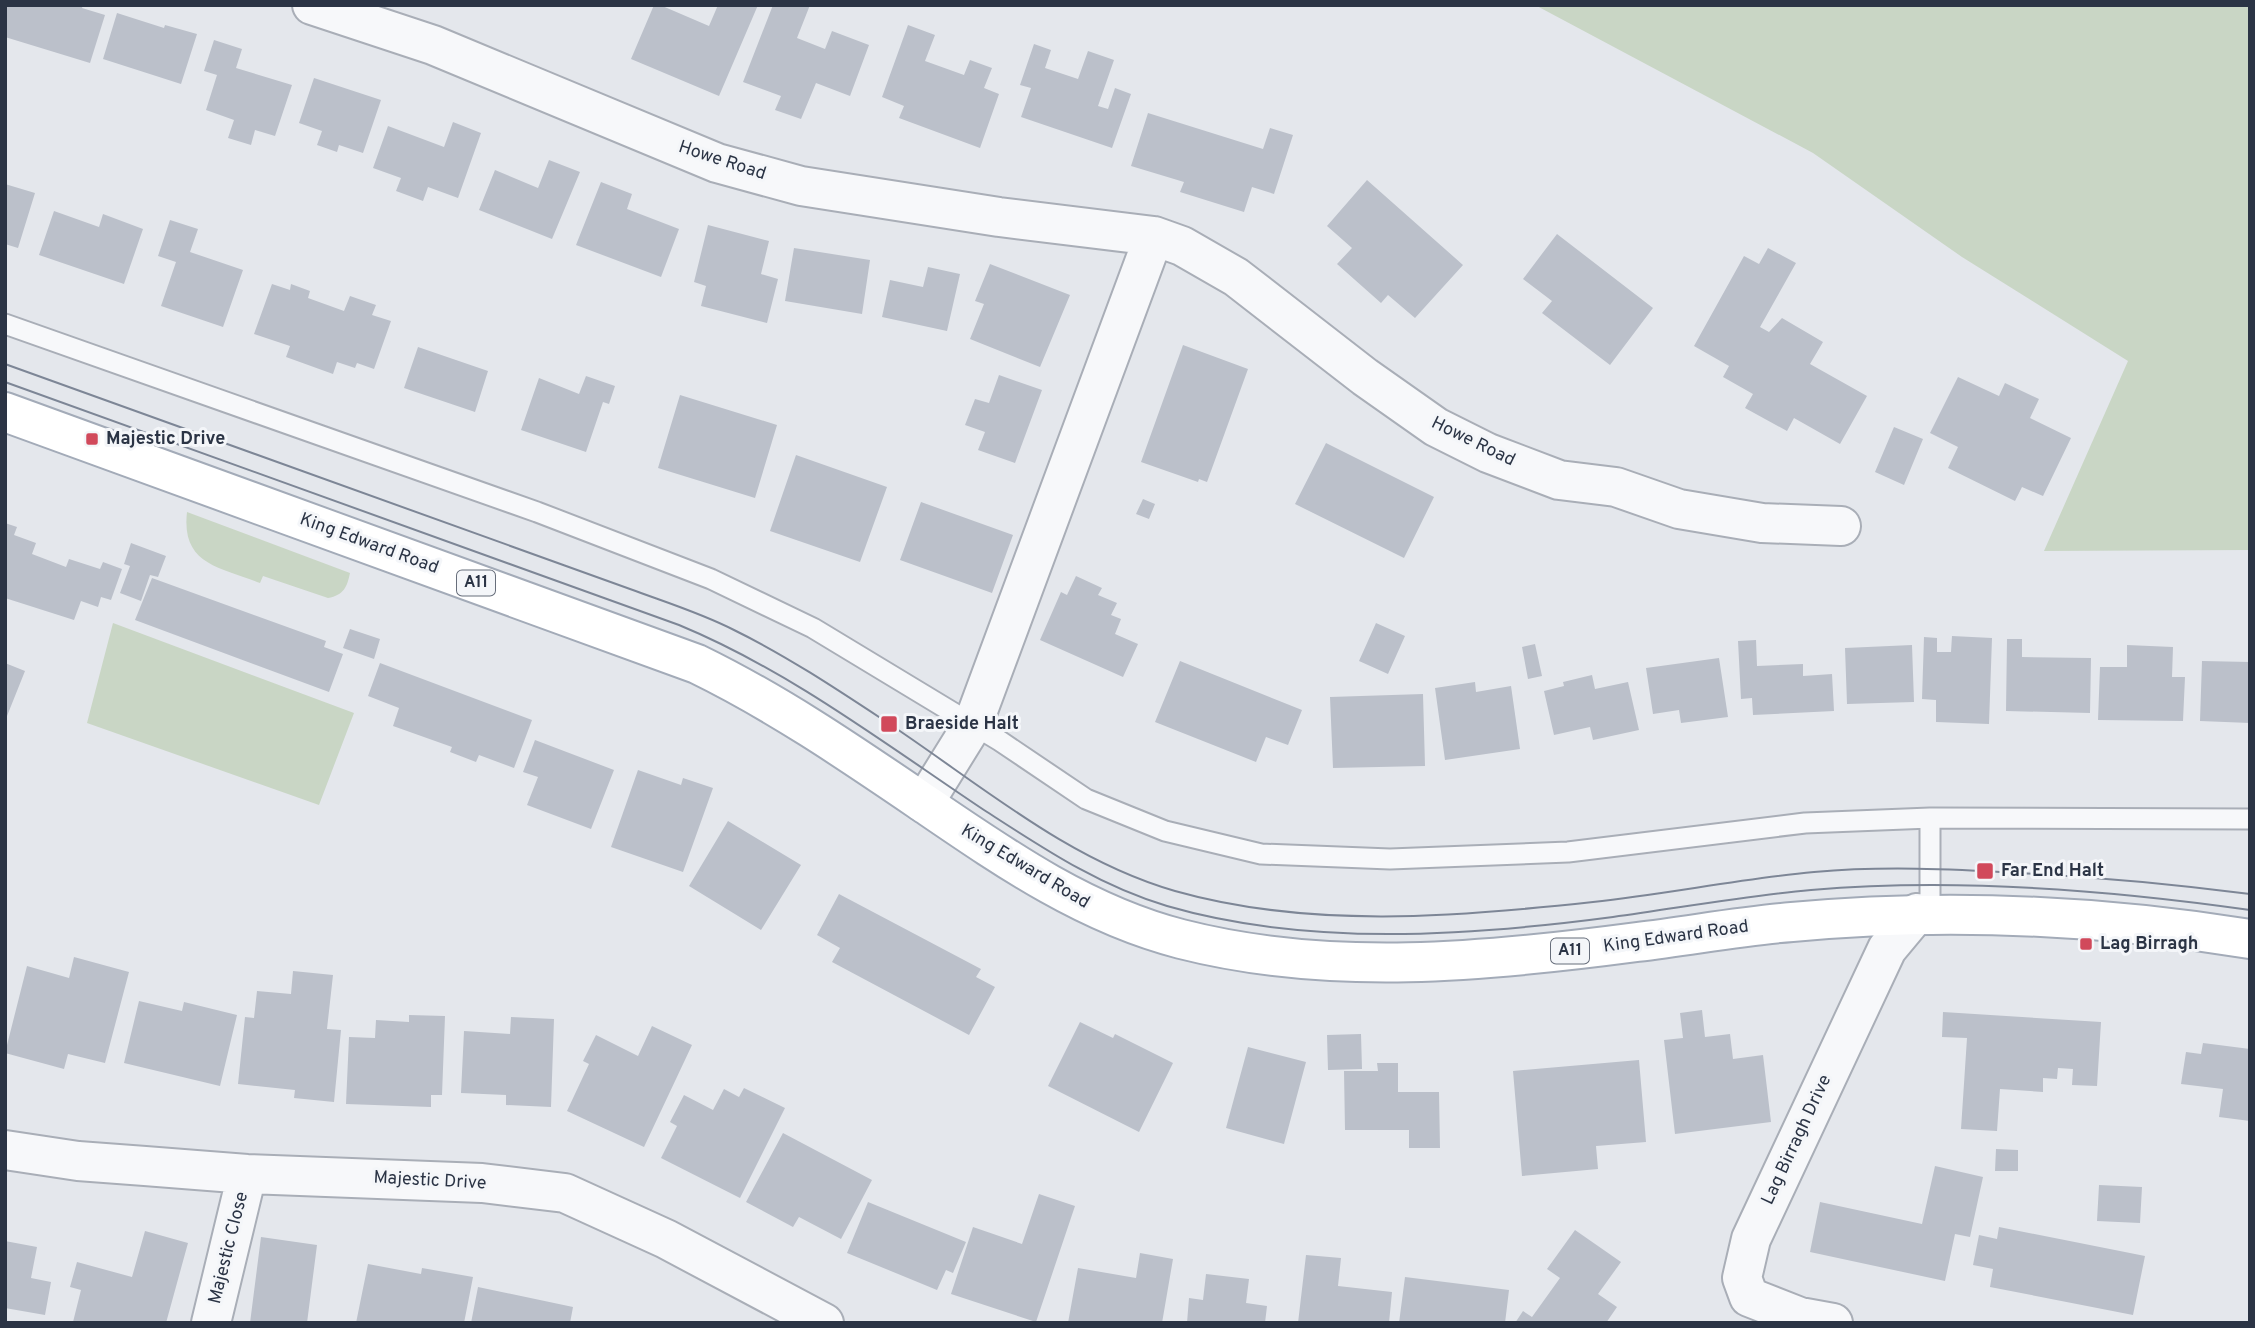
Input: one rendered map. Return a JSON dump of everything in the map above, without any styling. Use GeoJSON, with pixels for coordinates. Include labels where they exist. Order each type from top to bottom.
{"type":"FeatureCollection","features":[{"type":"Feature","properties":{"kind":"main road","name":"King Edward Road"},"geometry":{"type":"LineString","coordinates":[[6,413],[697,664],[772,704],[980,842],[1067,895],[1102,912],[1180,938],[1273,956],[1372,963],[1488,958],[1789,922],[1917,914],[2105,923],[2250,939]]}},
{"type":"Feature","properties":{"kind":"street","name":"Howe Road"},"geometry":{"type":"LineString","coordinates":[[312,5],[433,45],[716,163],[801,186],[999,217],[1154,236],[1182,246],[1236,277],[1365,377],[1436,427],[1488,453],[1559,480],[1616,487],[1679,509],[1762,523],[1841,526]]}},
{"type":"Feature","properties":{"kind":"street"},"geometry":{"type":"LineString","coordinates":[[924,803],[973,724],[1154,236]]}},
{"type":"Feature","properties":{"kind":"street","name":"Lag Birragh Drive"},"geometry":{"type":"LineString","coordinates":[[1833,1323],[1800,1317],[1749,1297],[1742,1278],[1751,1239],[1887,948],[1917,914]]}},
{"type":"Feature","properties":{"kind":"street","name":"Majestic Drive"},"geometry":{"type":"LineString","coordinates":[[5,1150],[78,1161],[247,1174],[482,1183],[565,1193],[666,1239],[824,1323]]}},
{"type":"Feature","properties":{"kind":"street","name":"Majestic Close"},"geometry":{"type":"LineString","coordinates":[[211,1323],[247,1174]]}},
{"type":"Feature","properties":{"kind":"lane"},"geometry":{"type":"LineString","coordinates":[[5,324],[524,508],[711,579],[813,628],[973,724],[1086,799],[1165,831],[1261,854],[1390,859],[1568,852],[1805,823],[1930,818],[2250,819]]}},
{"type":"Feature","properties":{"kind":"lane"},"geometry":{"type":"LineString","coordinates":[[1917,914],[1930,898],[1930,818]]}},
{"type":"Feature","properties":{"kind":"green space"},"geometry":{"type":"Polygon","coordinates":[[[1535,5],[2250,5],[2250,550],[2044,551],[2128,361],[1962,257],[1813,153],[1535,5]]]}},
{"type":"Feature","properties":{"kind":"green space"},"geometry":{"type":"Polygon","coordinates":[[[187,512],[350,573],[346,586],[338,595],[328,598],[263,576],[260,583],[218,567],[197,554],[190,543],[187,512]]]}},
{"type":"Feature","properties":{"kind":"green space"},"geometry":{"type":"Polygon","coordinates":[[[113,623],[354,713],[319,805],[87,723],[113,623]]]}},
{"type":"Feature","properties":{"kind":"building"},"geometry":{"type":"Polygon","coordinates":[[[5,5],[83,5],[82,8],[105,15],[90,63],[5,37],[5,5]]]}},
{"type":"Feature","properties":{"kind":"building"},"geometry":{"type":"Polygon","coordinates":[[[654,5],[660,5],[709,26],[718,5],[758,5],[719,96],[631,59],[654,5]]]}},
{"type":"Feature","properties":{"kind":"building"},"geometry":{"type":"Polygon","coordinates":[[[773,5],[810,5],[797,38],[825,49],[832,31],[869,45],[850,96],[816,83],[801,119],[775,110],[781,96],[743,82],[773,5]]]}},
{"type":"Feature","properties":{"kind":"building"},"geometry":{"type":"Polygon","coordinates":[[[117,13],[164,28],[165,25],[197,34],[181,84],[103,59],[117,13]]]}},
{"type":"Feature","properties":{"kind":"building"},"geometry":{"type":"Polygon","coordinates":[[[908,25],[935,35],[925,61],[964,75],[970,60],[992,68],[984,88],[999,94],[980,148],[899,118],[904,106],[882,97],[908,25]]]}},
{"type":"Feature","properties":{"kind":"building"},"geometry":{"type":"Polygon","coordinates":[[[214,40],[242,49],[236,68],[292,85],[275,136],[255,130],[251,145],[228,138],[234,120],[206,110],[217,75],[204,71],[214,40]]]}},
{"type":"Feature","properties":{"kind":"building"},"geometry":{"type":"Polygon","coordinates":[[[1034,44],[1051,50],[1045,68],[1078,79],[1088,51],[1114,60],[1098,106],[1108,109],[1115,88],[1131,94],[1112,148],[1021,117],[1031,88],[1020,85],[1034,44]]]}},
{"type":"Feature","properties":{"kind":"building"},"geometry":{"type":"Polygon","coordinates":[[[314,78],[381,100],[363,153],[339,145],[337,152],[317,145],[322,131],[299,123],[314,78]]]}},
{"type":"Feature","properties":{"kind":"building"},"geometry":{"type":"Polygon","coordinates":[[[1148,113],[1263,149],[1270,128],[1293,135],[1274,194],[1252,187],[1244,212],[1180,192],[1184,182],[1131,166],[1148,113]]]}},
{"type":"Feature","properties":{"kind":"building"},"geometry":{"type":"Polygon","coordinates":[[[453,122],[481,133],[458,198],[428,187],[423,201],[396,191],[401,178],[373,168],[388,126],[444,147],[453,122]]]}},
{"type":"Feature","properties":{"kind":"building"},"geometry":{"type":"Polygon","coordinates":[[[549,160],[580,172],[552,239],[479,210],[495,170],[538,188],[549,160]]]}},
{"type":"Feature","properties":{"kind":"building"},"geometry":{"type":"Polygon","coordinates":[[[1367,180],[1463,265],[1415,318],[1388,295],[1381,303],[1337,264],[1352,248],[1327,226],[1367,180]]]}},
{"type":"Feature","properties":{"kind":"building"},"geometry":{"type":"Polygon","coordinates":[[[601,182],[632,194],[627,209],[679,229],[661,277],[576,245],[601,182]]]}},
{"type":"Feature","properties":{"kind":"building"},"geometry":{"type":"Polygon","coordinates":[[[5,184],[35,193],[18,248],[5,244],[5,184]]]}},
{"type":"Feature","properties":{"kind":"building"},"geometry":{"type":"Polygon","coordinates":[[[54,211],[99,227],[103,214],[143,229],[124,284],[39,255],[54,211]]]}},
{"type":"Feature","properties":{"kind":"building"},"geometry":{"type":"Polygon","coordinates":[[[170,220],[198,229],[190,252],[243,270],[223,327],[161,306],[176,262],[158,256],[170,220]]]}},
{"type":"Feature","properties":{"kind":"building"},"geometry":{"type":"Polygon","coordinates":[[[708,225],[769,241],[761,274],[778,279],[767,323],[701,306],[706,286],[694,282],[708,225]]]}},
{"type":"Feature","properties":{"kind":"building"},"geometry":{"type":"Polygon","coordinates":[[[1557,234],[1653,308],[1610,365],[1542,313],[1552,301],[1523,279],[1557,234]]]}},
{"type":"Feature","properties":{"kind":"building"},"geometry":{"type":"Polygon","coordinates":[[[794,248],[870,260],[862,314],[785,301],[794,248]]]}},
{"type":"Feature","properties":{"kind":"building"},"geometry":{"type":"Polygon","coordinates":[[[1768,248],[1796,263],[1760,327],[1769,332],[1782,318],[1823,342],[1810,364],[1867,396],[1840,444],[1794,418],[1787,431],[1745,408],[1753,394],[1723,377],[1729,366],[1694,346],[1744,256],[1759,264],[1768,248]]]}},
{"type":"Feature","properties":{"kind":"building"},"geometry":{"type":"Polygon","coordinates":[[[990,264],[1070,295],[1040,367],[970,339],[984,304],[975,301],[990,264]]]}},
{"type":"Feature","properties":{"kind":"building"},"geometry":{"type":"Polygon","coordinates":[[[928,267],[960,274],[947,331],[882,317],[890,280],[923,287],[928,267]]]}},
{"type":"Feature","properties":{"kind":"building"},"geometry":{"type":"Polygon","coordinates":[[[272,284],[290,290],[291,284],[310,291],[308,298],[344,311],[350,296],[376,305],[372,315],[391,321],[374,369],[357,363],[355,368],[337,362],[333,374],[286,357],[290,346],[254,334],[272,284]]]}},
{"type":"Feature","properties":{"kind":"building"},"geometry":{"type":"Polygon","coordinates":[[[1183,345],[1248,369],[1207,482],[1199,479],[1198,482],[1141,462],[1183,345]]]}},
{"type":"Feature","properties":{"kind":"building"},"geometry":{"type":"Polygon","coordinates":[[[418,347],[488,371],[475,412],[404,388],[418,347]]]}},
{"type":"Feature","properties":{"kind":"building"},"geometry":{"type":"Polygon","coordinates":[[[999,375],[1042,390],[1015,463],[978,450],[985,432],[965,425],[975,399],[989,403],[999,375]]]}},
{"type":"Feature","properties":{"kind":"building"},"geometry":{"type":"Polygon","coordinates":[[[586,376],[615,386],[609,404],[603,402],[586,452],[521,430],[539,378],[579,394],[586,376]]]}},
{"type":"Feature","properties":{"kind":"building"},"geometry":{"type":"Polygon","coordinates":[[[1958,377],[1999,396],[2005,383],[2039,399],[2030,418],[2071,438],[2043,496],[2022,487],[2015,501],[1948,468],[1958,447],[1930,433],[1958,377]]]}},
{"type":"Feature","properties":{"kind":"building"},"geometry":{"type":"Polygon","coordinates":[[[680,395],[777,425],[755,498],[658,468],[680,395]]]}},
{"type":"Feature","properties":{"kind":"building"},"geometry":{"type":"Polygon","coordinates":[[[1894,427],[1923,439],[1904,485],[1875,472],[1894,427]]]}},
{"type":"Feature","properties":{"kind":"building"},"geometry":{"type":"Polygon","coordinates":[[[1326,443],[1434,497],[1404,558],[1295,504],[1326,443]]]}},
{"type":"Feature","properties":{"kind":"building"},"geometry":{"type":"Polygon","coordinates":[[[796,455],[887,487],[860,562],[770,531],[796,455]]]}},
{"type":"Feature","properties":{"kind":"building"},"geometry":{"type":"Polygon","coordinates":[[[1143,499],[1155,504],[1149,519],[1136,514],[1143,499]]]}},
{"type":"Feature","properties":{"kind":"building"},"geometry":{"type":"Polygon","coordinates":[[[921,502],[1013,535],[992,593],[900,560],[921,502]]]}},
{"type":"Feature","properties":{"kind":"building"},"geometry":{"type":"Polygon","coordinates":[[[5,523],[17,527],[14,535],[36,543],[32,554],[66,567],[69,559],[100,569],[103,562],[122,569],[111,600],[101,597],[98,607],[81,601],[74,620],[5,598],[5,523]]]}},
{"type":"Feature","properties":{"kind":"building"},"geometry":{"type":"Polygon","coordinates":[[[131,543],[166,556],[158,577],[150,575],[141,601],[120,593],[130,566],[124,564],[131,543]]]}},
{"type":"Feature","properties":{"kind":"building"},"geometry":{"type":"Polygon","coordinates":[[[1076,576],[1102,588],[1098,595],[1117,603],[1111,615],[1121,619],[1115,634],[1138,644],[1123,677],[1040,640],[1061,592],[1067,595],[1076,576]]]}},
{"type":"Feature","properties":{"kind":"building"},"geometry":{"type":"Polygon","coordinates":[[[152,578],[326,641],[324,647],[343,654],[329,692],[135,620],[152,578]]]}},
{"type":"Feature","properties":{"kind":"building"},"geometry":{"type":"Polygon","coordinates":[[[1376,623],[1405,636],[1388,674],[1359,661],[1376,623]]]}},
{"type":"Feature","properties":{"kind":"building"},"geometry":{"type":"Polygon","coordinates":[[[350,629],[380,639],[374,659],[343,648],[350,629]]]}},
{"type":"Feature","properties":{"kind":"building"},"geometry":{"type":"Polygon","coordinates":[[[1952,636],[1992,638],[1989,724],[1936,722],[1936,700],[1922,699],[1924,637],[1937,638],[1937,652],[1951,652],[1952,636]]]}},
{"type":"Feature","properties":{"kind":"building"},"geometry":{"type":"Polygon","coordinates":[[[2007,639],[2022,639],[2022,657],[2091,658],[2090,713],[2006,711],[2007,639]]]}},
{"type":"Feature","properties":{"kind":"building"},"geometry":{"type":"Polygon","coordinates":[[[1756,640],[1757,666],[1803,664],[1803,676],[1832,674],[1834,711],[1753,715],[1752,698],[1741,699],[1738,641],[1756,640]]]}},
{"type":"Feature","properties":{"kind":"building"},"geometry":{"type":"Polygon","coordinates":[[[1535,644],[1542,676],[1528,679],[1522,647],[1535,644]]]}},
{"type":"Feature","properties":{"kind":"building"},"geometry":{"type":"Polygon","coordinates":[[[1912,645],[1914,702],[1847,704],[1845,648],[1912,645]]]}},
{"type":"Feature","properties":{"kind":"building"},"geometry":{"type":"Polygon","coordinates":[[[2127,645],[2173,647],[2172,677],[2185,677],[2183,721],[2098,720],[2100,667],[2127,667],[2127,645]]]}},
{"type":"Feature","properties":{"kind":"building"},"geometry":{"type":"Polygon","coordinates":[[[1719,658],[1728,717],[1681,723],[1679,710],[1653,714],[1646,668],[1719,658]]]}},
{"type":"Feature","properties":{"kind":"building"},"geometry":{"type":"Polygon","coordinates":[[[1180,661],[1302,710],[1288,745],[1266,737],[1256,762],[1155,722],[1180,661]]]}},
{"type":"Feature","properties":{"kind":"building"},"geometry":{"type":"Polygon","coordinates":[[[2202,661],[2250,662],[2250,723],[2200,721],[2202,661]]]}},
{"type":"Feature","properties":{"kind":"building"},"geometry":{"type":"Polygon","coordinates":[[[5,663],[25,671],[5,721],[5,663]]]}},
{"type":"Feature","properties":{"kind":"building"},"geometry":{"type":"Polygon","coordinates":[[[380,663],[532,720],[514,768],[479,755],[476,762],[450,752],[452,747],[393,726],[399,708],[368,696],[380,663]]]}},
{"type":"Feature","properties":{"kind":"building"},"geometry":{"type":"Polygon","coordinates":[[[1592,675],[1595,689],[1628,682],[1639,730],[1593,740],[1590,727],[1554,735],[1544,691],[1564,686],[1563,682],[1592,675]]]}},
{"type":"Feature","properties":{"kind":"building"},"geometry":{"type":"Polygon","coordinates":[[[1475,682],[1476,692],[1511,686],[1520,749],[1445,760],[1435,688],[1475,682]]]}},
{"type":"Feature","properties":{"kind":"building"},"geometry":{"type":"Polygon","coordinates":[[[1423,694],[1425,766],[1333,768],[1330,697],[1423,694]]]}},
{"type":"Feature","properties":{"kind":"building"},"geometry":{"type":"Polygon","coordinates":[[[535,740],[614,770],[591,829],[527,805],[538,777],[523,772],[535,740]]]}},
{"type":"Feature","properties":{"kind":"building"},"geometry":{"type":"Polygon","coordinates":[[[638,770],[681,785],[683,778],[713,788],[683,872],[611,847],[638,770]]]}},
{"type":"Feature","properties":{"kind":"building"},"geometry":{"type":"Polygon","coordinates":[[[728,821],[801,865],[761,930],[689,886],[728,821]]]}},
{"type":"Feature","properties":{"kind":"building"},"geometry":{"type":"Polygon","coordinates":[[[839,894],[981,969],[976,977],[995,987],[969,1035],[832,962],[840,948],[817,935],[839,894]]]}},
{"type":"Feature","properties":{"kind":"building"},"geometry":{"type":"Polygon","coordinates":[[[74,957],[129,972],[105,1063],[68,1054],[64,1069],[5,1053],[27,966],[69,978],[74,957]]]}},
{"type":"Feature","properties":{"kind":"building"},"geometry":{"type":"Polygon","coordinates":[[[293,971],[333,975],[327,1029],[341,1030],[334,1102],[294,1098],[295,1090],[238,1084],[245,1017],[254,1018],[257,991],[291,994],[293,971]]]}},
{"type":"Feature","properties":{"kind":"building"},"geometry":{"type":"Polygon","coordinates":[[[139,1001],[182,1011],[184,1002],[237,1015],[220,1086],[124,1063],[139,1001]]]}},
{"type":"Feature","properties":{"kind":"building"},"geometry":{"type":"Polygon","coordinates":[[[1702,1010],[1705,1037],[1730,1034],[1733,1059],[1763,1055],[1771,1122],[1675,1134],[1664,1040],[1683,1038],[1680,1013],[1702,1010]]]}},
{"type":"Feature","properties":{"kind":"building"},"geometry":{"type":"Polygon","coordinates":[[[1943,1012],[2101,1022],[2097,1086],[2072,1085],[2073,1069],[2058,1068],[2057,1079],[2043,1078],[2043,1092],[2000,1089],[1997,1131],[1961,1129],[1967,1038],[1942,1037],[1943,1012]]]}},
{"type":"Feature","properties":{"kind":"building"},"geometry":{"type":"Polygon","coordinates":[[[409,1015],[445,1016],[442,1095],[431,1095],[431,1107],[346,1104],[349,1037],[375,1038],[376,1020],[409,1022],[409,1015]]]}},
{"type":"Feature","properties":{"kind":"building"},"geometry":{"type":"Polygon","coordinates":[[[511,1017],[554,1019],[551,1107],[506,1105],[506,1095],[461,1093],[464,1031],[510,1034],[511,1017]]]}},
{"type":"Feature","properties":{"kind":"building"},"geometry":{"type":"Polygon","coordinates":[[[1080,1022],[1113,1038],[1115,1034],[1173,1063],[1139,1132],[1048,1086],[1080,1022]]]}},
{"type":"Feature","properties":{"kind":"building"},"geometry":{"type":"Polygon","coordinates":[[[652,1026],[692,1045],[644,1147],[567,1111],[589,1064],[583,1061],[596,1035],[638,1056],[652,1026]]]}},
{"type":"Feature","properties":{"kind":"building"},"geometry":{"type":"Polygon","coordinates":[[[1361,1034],[1362,1069],[1328,1070],[1327,1035],[1361,1034]]]}},
{"type":"Feature","properties":{"kind":"building"},"geometry":{"type":"Polygon","coordinates":[[[2203,1043],[2250,1049],[2250,1121],[2219,1117],[2223,1089],[2181,1084],[2186,1052],[2201,1054],[2203,1043]]]}},
{"type":"Feature","properties":{"kind":"building"},"geometry":{"type":"Polygon","coordinates":[[[1248,1047],[1306,1062],[1284,1144],[1226,1128],[1248,1047]]]}},
{"type":"Feature","properties":{"kind":"building"},"geometry":{"type":"Polygon","coordinates":[[[1639,1060],[1646,1142],[1596,1146],[1598,1169],[1522,1176],[1513,1071],[1639,1060]]]}},
{"type":"Feature","properties":{"kind":"building"},"geometry":{"type":"Polygon","coordinates":[[[1377,1063],[1398,1063],[1398,1092],[1439,1092],[1440,1148],[1409,1148],[1409,1130],[1345,1130],[1344,1071],[1378,1071],[1377,1063]]]}},
{"type":"Feature","properties":{"kind":"building"},"geometry":{"type":"Polygon","coordinates":[[[744,1088],[785,1108],[740,1198],[661,1158],[677,1126],[670,1122],[684,1095],[713,1110],[724,1089],[739,1097],[744,1088]]]}},
{"type":"Feature","properties":{"kind":"building"},"geometry":{"type":"Polygon","coordinates":[[[783,1133],[872,1180],[841,1239],[799,1217],[793,1227],[746,1202],[783,1133]]]}},
{"type":"Feature","properties":{"kind":"building"},"geometry":{"type":"Polygon","coordinates":[[[1996,1149],[2018,1150],[2018,1171],[1995,1171],[1996,1149]]]}},
{"type":"Feature","properties":{"kind":"building"},"geometry":{"type":"Polygon","coordinates":[[[1935,1166],[1983,1177],[1970,1237],[1955,1234],[1945,1281],[1810,1252],[1820,1202],[1922,1224],[1935,1166]]]}},
{"type":"Feature","properties":{"kind":"building"},"geometry":{"type":"Polygon","coordinates":[[[2099,1185],[2142,1187],[2140,1223],[2097,1221],[2099,1185]]]}},
{"type":"Feature","properties":{"kind":"building"},"geometry":{"type":"Polygon","coordinates":[[[1039,1194],[1075,1206],[1036,1322],[951,1294],[973,1227],[1022,1244],[1039,1194]]]}},
{"type":"Feature","properties":{"kind":"building"},"geometry":{"type":"Polygon","coordinates":[[[868,1202],[966,1242],[953,1273],[946,1270],[937,1290],[847,1253],[868,1202]]]}},
{"type":"Feature","properties":{"kind":"building"},"geometry":{"type":"Polygon","coordinates":[[[1999,1227],[2145,1256],[2133,1315],[1990,1287],[1993,1269],[1973,1265],[1979,1235],[1997,1239],[1999,1227]]]}},
{"type":"Feature","properties":{"kind":"building"},"geometry":{"type":"Polygon","coordinates":[[[1575,1230],[1621,1262],[1598,1294],[1617,1307],[1606,1323],[1515,1323],[1523,1311],[1532,1317],[1560,1278],[1547,1269],[1575,1230]]]}},
{"type":"Feature","properties":{"kind":"building"},"geometry":{"type":"Polygon","coordinates":[[[145,1231],[188,1243],[166,1323],[73,1322],[81,1290],[70,1287],[77,1262],[132,1277],[145,1231]]]}},
{"type":"Feature","properties":{"kind":"building"},"geometry":{"type":"Polygon","coordinates":[[[261,1237],[317,1245],[307,1323],[250,1323],[261,1237]]]}},
{"type":"Feature","properties":{"kind":"building"},"geometry":{"type":"Polygon","coordinates":[[[5,1241],[37,1247],[31,1278],[51,1282],[45,1315],[5,1308],[5,1241]]]}},
{"type":"Feature","properties":{"kind":"building"},"geometry":{"type":"Polygon","coordinates":[[[1140,1253],[1173,1259],[1162,1323],[1068,1323],[1078,1268],[1136,1278],[1140,1253]]]}},
{"type":"Feature","properties":{"kind":"building"},"geometry":{"type":"Polygon","coordinates":[[[1306,1255],[1341,1258],[1338,1286],[1392,1292],[1389,1323],[1298,1323],[1306,1255]]]}},
{"type":"Feature","properties":{"kind":"building"},"geometry":{"type":"Polygon","coordinates":[[[368,1264],[421,1274],[422,1268],[473,1277],[464,1323],[356,1323],[368,1264]]]}},
{"type":"Feature","properties":{"kind":"building"},"geometry":{"type":"Polygon","coordinates":[[[1206,1274],[1249,1279],[1246,1303],[1267,1306],[1265,1323],[1187,1323],[1189,1298],[1203,1300],[1206,1274]]]}},
{"type":"Feature","properties":{"kind":"building"},"geometry":{"type":"Polygon","coordinates":[[[1405,1277],[1509,1290],[1505,1323],[1399,1323],[1405,1277]]]}},
{"type":"Feature","properties":{"kind":"building"},"geometry":{"type":"Polygon","coordinates":[[[478,1287],[573,1307],[570,1323],[471,1323],[478,1287]]]}},
{"type":"Feature","properties":{"kind":"tram line"},"geometry":{"type":"LineString","coordinates":[[5,364],[709,618],[773,651],[831,686],[1061,840],[1135,877],[1175,891],[1278,911],[1383,916],[1489,912],[1593,902],[1840,870],[1968,870],[2164,884],[2250,894]]}},
{"type":"Feature","properties":{"kind":"tram line"},"geometry":{"type":"LineString","coordinates":[[5,382],[679,625],[720,643],[798,686],[1072,865],[1142,898],[1221,919],[1332,933],[1446,933],[1558,924],[1761,895],[1919,885],[2087,892],[2250,910]]}},
{"type":"Feature","properties":{"kind":"place","name":"Majestic Drive"},"geometry":{"type":"Point","coordinates":[92,439]}},
{"type":"Feature","properties":{"kind":"place","name":"Braeside Halt"},"geometry":{"type":"Point","coordinates":[889,724]}},
{"type":"Feature","properties":{"kind":"place","name":"Far End Halt"},"geometry":{"type":"Point","coordinates":[1985,871]}},
{"type":"Feature","properties":{"kind":"place","name":"Lag Birragh"},"geometry":{"type":"Point","coordinates":[2086,944]}}]}
